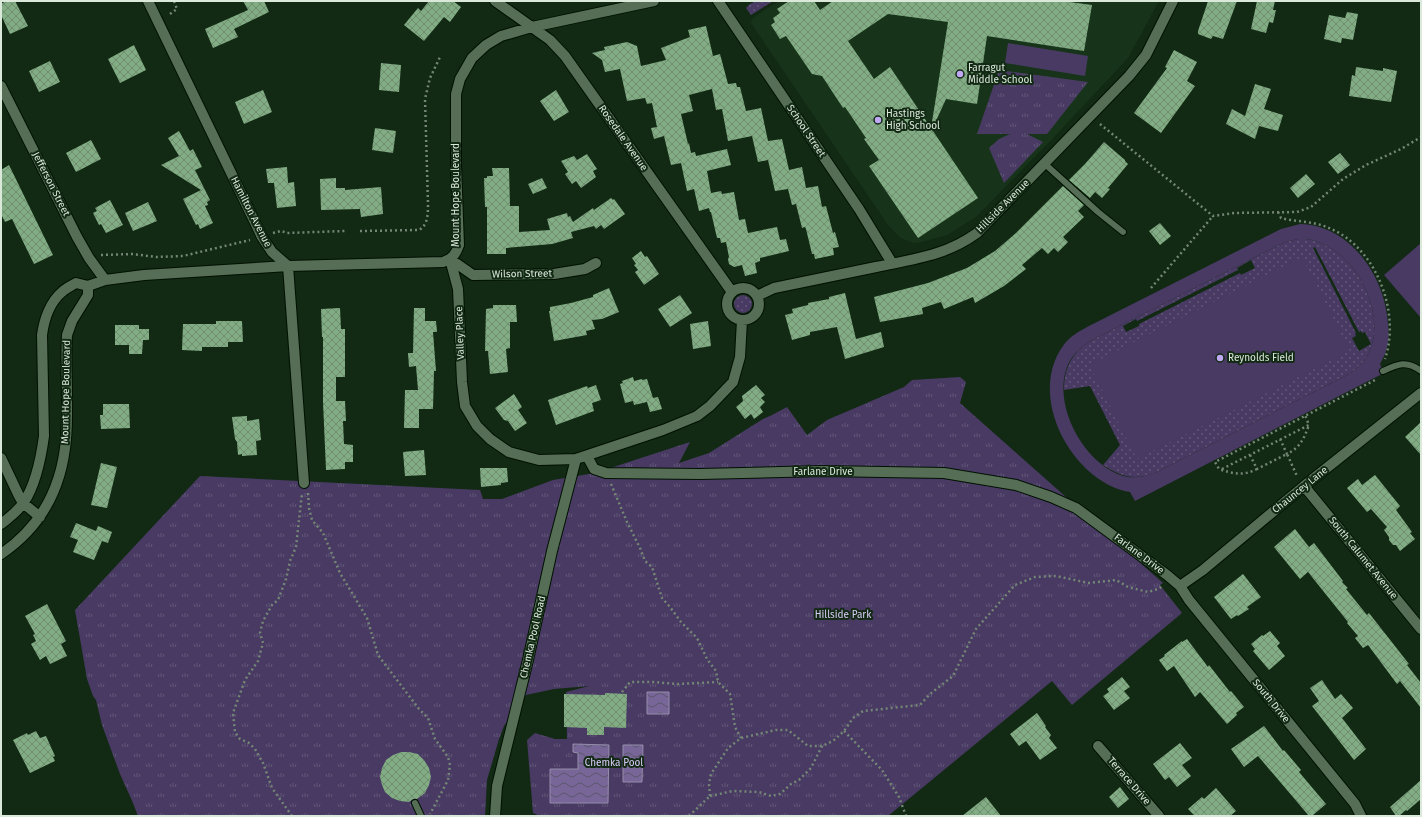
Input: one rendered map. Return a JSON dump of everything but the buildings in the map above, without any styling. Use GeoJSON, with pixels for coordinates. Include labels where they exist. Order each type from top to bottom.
{"type":"FeatureCollection","features":[{"type":"Feature","properties":{"kind":"street","name":"Hamilton Avenue"},"geometry":{"type":"LineString","coordinates":[[148,1],[262,237],[272,252],[288,266]]}},
{"type":"Feature","properties":{"kind":"street","name":"Rosedale Avenue"},"geometry":{"type":"LineString","coordinates":[[495,1],[550,40],[565,56],[732,292]]}},
{"type":"Feature","properties":{"kind":"street","name":"Mount Hope Boulevard"},"geometry":{"type":"LineString","coordinates":[[1,524],[23,503],[33,483],[42,450],[44,436],[42,335],[45,321],[52,305],[62,292],[76,283],[88,286],[105,280],[144,274],[288,266],[443,262],[450,259],[456,253],[459,245],[456,166],[456,94],[460,79],[472,58],[486,45],[501,36],[532,27],[654,1]]}},
{"type":"Feature","properties":{"kind":"street","name":"School Street"},"geometry":{"type":"LineString","coordinates":[[718,1],[859,209],[892,263]]}},
{"type":"Feature","properties":{"kind":"street","name":"Hillside Avenue"},"geometry":{"type":"LineString","coordinates":[[757,296],[774,288],[892,263],[924,258],[949,250],[965,242],[987,224],[1129,76],[1146,55],[1173,1]]}},
{"type":"Feature","properties":{"kind":"street","name":"Jefferson Street"},"geometry":{"type":"LineString","coordinates":[[1,86],[77,237],[89,258],[105,280]]}},
{"type":"Feature","properties":{"kind":"street","name":"Wilson Street"},"geometry":{"type":"LineString","coordinates":[[450,259],[473,275],[554,274],[586,269],[596,263]]}},
{"type":"Feature","properties":{"kind":"street","name":"Valley Place"},"geometry":{"type":"LineString","coordinates":[[450,259],[458,289],[462,382],[465,406],[477,426],[490,439],[509,452],[539,460],[576,459]]}},
{"type":"Feature","properties":{"kind":"street"},"geometry":{"type":"LineString","coordinates":[[288,266],[304,483]]}},
{"type":"Feature","properties":{"kind":"street","name":"Mount Hope Boulevard"},"geometry":{"type":"LineString","coordinates":[[1,554],[14,545],[40,517],[52,496],[58,481],[66,438],[67,335],[72,320],[88,295],[88,286]]}},
{"type":"Feature","properties":{"kind":"street"},"geometry":{"type":"LineString","coordinates":[[739,289],[744,289],[754,292],[757,296],[758,306],[754,315],[747,319],[742,320],[732,315],[729,311],[727,301],[732,292],[739,289]]}},
{"type":"Feature","properties":{"kind":"street"},"geometry":{"type":"LineString","coordinates":[[576,459],[663,430],[696,416],[710,406],[733,382],[740,357],[742,320]]}},
{"type":"Feature","properties":{"kind":"street","name":"Chauncey Lane"},"geometry":{"type":"LineString","coordinates":[[1176,583],[1203,570],[1304,486],[1421,393]]}},
{"type":"Feature","properties":{"kind":"street"},"geometry":{"type":"LineString","coordinates":[[587,456],[594,469],[606,473]]}},
{"type":"Feature","properties":{"kind":"street"},"geometry":{"type":"LineString","coordinates":[[1,458],[23,503],[40,517]]}},
{"type":"Feature","properties":{"kind":"street","name":"Chemka Pool Road"},"geometry":{"type":"LineString","coordinates":[[495,816],[497,786],[528,660],[552,551],[576,459]]}},
{"type":"Feature","properties":{"kind":"street","name":"Farlane Drive"},"geometry":{"type":"LineString","coordinates":[[606,473],[700,474],[823,471],[944,473],[1016,485],[1051,497],[1076,508],[1176,583]]}},
{"type":"Feature","properties":{"kind":"street","name":"South Calumet Avenue"},"geometry":{"type":"LineString","coordinates":[[1304,486],[1421,629]]}},
{"type":"Feature","properties":{"kind":"street","name":"South Drive"},"geometry":{"type":"LineString","coordinates":[[1176,583],[1355,804],[1362,816]]}},
{"type":"Feature","properties":{"kind":"street","name":"Terrace Drive"},"geometry":{"type":"LineString","coordinates":[[1098,746],[1159,816]]}},
{"type":"Feature","properties":{"kind":"lane"},"geometry":{"type":"LineString","coordinates":[[1045,164],[1098,212],[1123,232]]}},
{"type":"Feature","properties":{"kind":"lane"},"geometry":{"type":"LineString","coordinates":[[1384,371],[1399,364],[1407,364],[1421,372]]}},
{"type":"Feature","properties":{"kind":"lane"},"geometry":{"type":"LineString","coordinates":[[415,803],[421,816]]}},
{"type":"Feature","properties":{"kind":"path"},"geometry":{"type":"LineString","coordinates":[[170,14],[177,9],[174,1]]}},
{"type":"Feature","properties":{"kind":"path"},"geometry":{"type":"LineString","coordinates":[[360,231],[419,230],[424,226],[428,204],[425,99],[430,78],[441,55]]}},
{"type":"Feature","properties":{"kind":"path"},"geometry":{"type":"LineString","coordinates":[[1100,124],[1213,216]]}},
{"type":"Feature","properties":{"kind":"path"},"geometry":{"type":"LineString","coordinates":[[1151,288],[1213,216],[1234,213],[1297,212],[1311,207],[1343,179],[1366,165],[1401,150],[1421,137]]}},
{"type":"Feature","properties":{"kind":"path"},"geometry":{"type":"LineString","coordinates":[[1278,212],[1281,218],[1329,228],[1350,242],[1367,259],[1380,281],[1388,308],[1390,340],[1382,365],[1386,374],[1306,415],[1215,462],[1221,470],[1241,474],[1250,473],[1295,450],[1301,444],[1309,425],[1306,415]]}},
{"type":"Feature","properties":{"kind":"path"},"geometry":{"type":"LineString","coordinates":[[273,233],[281,231],[287,233],[345,231]]}},
{"type":"Feature","properties":{"kind":"path"},"geometry":{"type":"LineString","coordinates":[[101,255],[133,254],[156,257],[183,256],[250,240]]}},
{"type":"Feature","properties":{"kind":"path"},"geometry":{"type":"LineString","coordinates":[[1221,470],[1309,425]]}},
{"type":"Feature","properties":{"kind":"path"},"geometry":{"type":"LineString","coordinates":[[1280,439],[1298,476]]}},
{"type":"Feature","properties":{"kind":"path"},"geometry":{"type":"LineString","coordinates":[[1250,455],[1257,469]]}},
{"type":"Feature","properties":{"kind":"path"},"geometry":{"type":"LineString","coordinates":[[606,473],[645,561],[652,567],[662,598],[681,622],[697,638],[707,659],[716,671],[718,682],[730,694],[735,728],[741,738]]}},
{"type":"Feature","properties":{"kind":"path"},"geometry":{"type":"LineString","coordinates":[[292,816],[272,788],[263,763],[255,749],[249,743],[240,740],[235,732],[233,713],[245,680],[258,662],[263,643],[260,633],[263,621],[272,605],[278,600],[296,547],[304,483]]}},
{"type":"Feature","properties":{"kind":"path"},"geometry":{"type":"LineString","coordinates":[[304,483],[308,489],[309,508],[312,520],[323,533],[340,573],[367,618],[378,655],[419,709],[428,718],[435,739],[448,757],[450,765],[448,780],[429,816]]}},
{"type":"Feature","properties":{"kind":"path"},"geometry":{"type":"LineString","coordinates":[[710,796],[709,784],[711,774],[728,748],[741,738],[776,730],[788,730],[808,746],[822,746],[834,741],[844,731],[853,718],[863,711],[920,705],[930,694],[953,676],[976,629],[1015,585],[1035,577],[1056,576],[1089,583],[1116,580],[1128,587],[1148,592],[1176,583]]}},
{"type":"Feature","properties":{"kind":"path"},"geometry":{"type":"LineString","coordinates":[[622,692],[630,682],[678,684],[718,682]]}},
{"type":"Feature","properties":{"kind":"path"},"geometry":{"type":"LineString","coordinates":[[844,731],[882,770],[899,797],[906,816]]}},
{"type":"Feature","properties":{"kind":"path"},"geometry":{"type":"LineString","coordinates":[[689,816],[710,796],[732,791],[759,792],[771,796],[780,794],[799,780],[811,768],[822,746]]}},
{"type":"Feature","properties":{"kind":"shaded area"},"geometry":{"type":"Polygon","coordinates":[[[779,1],[1159,1],[1128,58],[976,217],[947,235],[913,243],[901,238],[888,225],[751,23],[753,18],[779,1]]]}},
{"type":"Feature","properties":{"kind":"green space"},"geometry":{"type":"Polygon","coordinates":[[[757,1],[773,1],[751,15],[746,8],[750,4],[757,1]]]}},
{"type":"Feature","properties":{"kind":"green space"},"geometry":{"type":"Polygon","coordinates":[[[1008,43],[1088,56],[1085,76],[1005,63],[1008,43]]]}},
{"type":"Feature","properties":{"kind":"green space"},"geometry":{"type":"Polygon","coordinates":[[[999,70],[1088,82],[1047,134],[1027,134],[1043,142],[1004,183],[989,148],[999,139],[1010,134],[977,134],[999,70]]]}},
{"type":"Feature","properties":{"kind":"green space"},"geometry":{"type":"Polygon","coordinates":[[[1300,224],[1318,227],[1335,234],[1350,244],[1362,257],[1373,273],[1381,290],[1386,307],[1388,344],[1380,364],[1384,373],[1135,501],[1130,492],[1109,485],[1090,472],[1074,455],[1061,434],[1053,412],[1050,389],[1053,367],[1065,343],[1087,327],[1281,229],[1300,224]],[[1306,239],[1285,242],[1094,339],[1080,348],[1070,360],[1066,370],[1063,385],[1064,401],[1069,418],[1076,433],[1096,460],[1109,470],[1127,477],[1153,474],[1351,373],[1362,363],[1369,354],[1374,333],[1374,315],[1369,298],[1351,265],[1337,253],[1322,244],[1306,239]]]}},
{"type":"Feature","properties":{"kind":"green space","name":"Reynolds Field"},"geometry":{"type":"Polygon","coordinates":[[[1306,239],[1322,244],[1337,253],[1351,265],[1361,281],[1369,298],[1374,315],[1374,333],[1369,354],[1362,363],[1351,373],[1153,474],[1139,477],[1127,476],[1103,465],[1120,445],[1090,386],[1064,390],[1064,382],[1068,367],[1071,360],[1080,348],[1094,339],[1285,242],[1306,239]],[[1315,247],[1313,248],[1356,333],[1356,336],[1352,338],[1359,351],[1371,344],[1365,332],[1359,332],[1315,247]],[[1251,260],[1237,268],[1238,270],[1137,321],[1136,319],[1123,326],[1126,332],[1240,273],[1241,275],[1255,268],[1251,260]]]}},
{"type":"Feature","properties":{"kind":"green space"},"geometry":{"type":"Polygon","coordinates":[[[1421,243],[1421,318],[1384,275],[1421,243]]]}},
{"type":"Feature","properties":{"kind":"green space","name":"Reynolds Field"},"geometry":{"type":"Polygon","coordinates":[[[1302,257],[1350,351],[1137,459],[1089,365],[1302,257]]]}},
{"type":"Feature","properties":{"kind":"green space"},"geometry":{"type":"Polygon","coordinates":[[[743,295],[749,298],[752,304],[749,310],[743,313],[737,310],[734,304],[737,298],[743,295]]]}},
{"type":"Feature","properties":{"kind":"green space","name":"Hillside Park"},"geometry":{"type":"Polygon","coordinates":[[[960,377],[966,382],[960,403],[1163,583],[1160,585],[1182,613],[1072,705],[1052,681],[888,816],[540,816],[533,813],[527,740],[535,733],[555,739],[567,739],[566,692],[589,686],[554,689],[526,695],[504,726],[499,739],[487,780],[485,816],[138,816],[120,774],[102,725],[96,700],[87,679],[75,610],[200,476],[480,490],[483,499],[502,499],[553,480],[595,473],[690,442],[679,463],[709,453],[763,419],[787,407],[807,435],[827,420],[904,387],[912,380],[960,377]]]}},
{"type":"Feature","properties":{"kind":"water"},"geometry":{"type":"Polygon","coordinates":[[[647,692],[669,692],[669,714],[647,714],[647,692]]]}},
{"type":"Feature","properties":{"kind":"water"},"geometry":{"type":"Polygon","coordinates":[[[573,744],[609,745],[608,803],[550,803],[550,769],[578,769],[578,753],[573,752],[573,744]]]}},
{"type":"Feature","properties":{"kind":"water"},"geometry":{"type":"Polygon","coordinates":[[[623,745],[643,745],[642,782],[623,782],[623,745]]]}},
{"type":"Feature","properties":{"kind":"place","name":"Farragut Middle School"},"geometry":{"type":"Point","coordinates":[960,74]}},
{"type":"Feature","properties":{"kind":"place","name":"Hastings High School"},"geometry":{"type":"Point","coordinates":[878,120]}},
{"type":"Feature","properties":{"kind":"place","name":"Reynolds Field"},"geometry":{"type":"Point","coordinates":[1220,358]}},
{"type":"Feature","properties":{"kind":"park label","name":"Chemka Pool"},"geometry":{"type":"Point","coordinates":[614,763]}}]}
